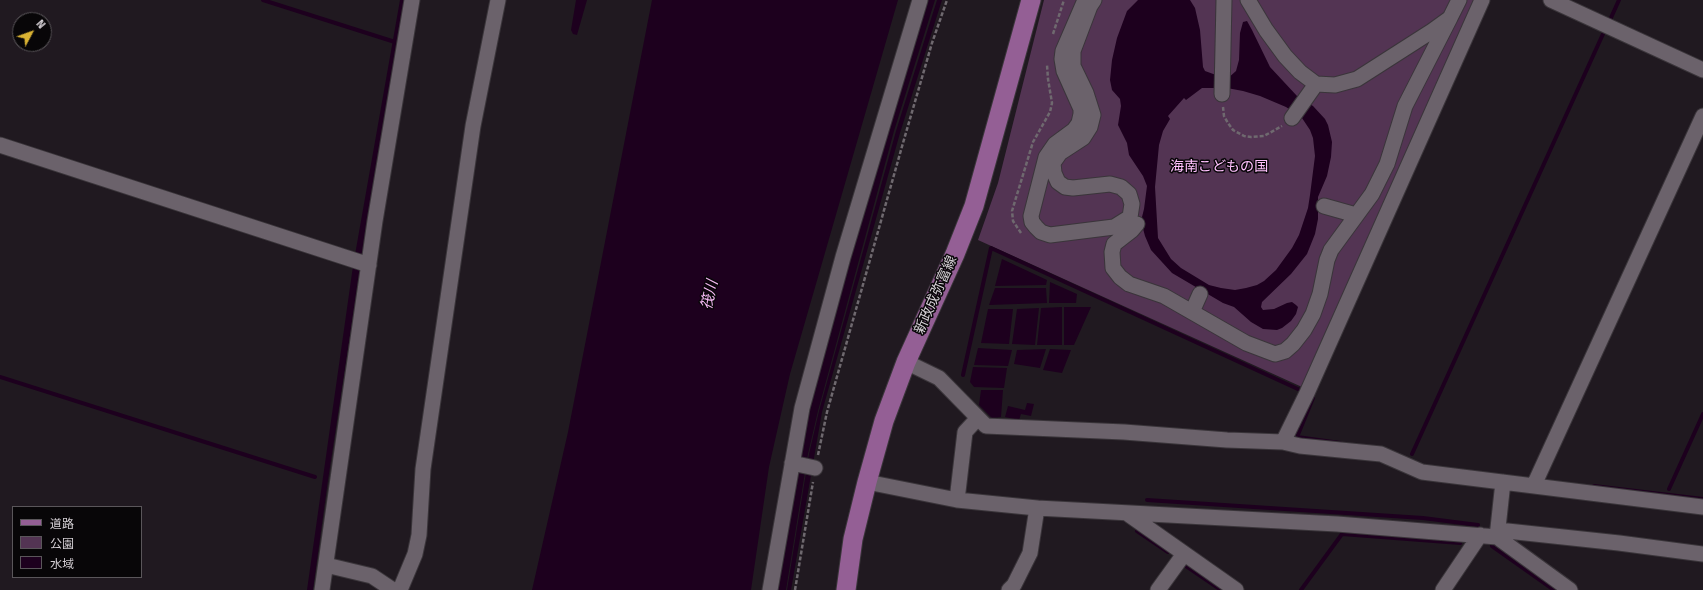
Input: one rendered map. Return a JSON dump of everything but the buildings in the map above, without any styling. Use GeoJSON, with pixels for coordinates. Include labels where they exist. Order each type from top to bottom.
{"type":"FeatureCollection","features":[{"type":"Feature","properties":{"kind":"main road","name":"新政成弥富線"},"geometry":{"type":"LineString","coordinates":[[846,590],[853,540],[884,421],[906,362],[955,254],[974,206],[1031,0]]}},
{"type":"Feature","properties":{"kind":"street"},"geometry":{"type":"LineString","coordinates":[[322,590],[362,263],[412,0]]}},
{"type":"Feature","properties":{"kind":"street"},"geometry":{"type":"LineString","coordinates":[[400,590],[415,554],[419,535],[423,469],[473,126],[498,0]]}},
{"type":"Feature","properties":{"kind":"street"},"geometry":{"type":"LineString","coordinates":[[770,590],[794,464],[802,408],[843,257],[920,0]]}},
{"type":"Feature","properties":{"kind":"street"},"geometry":{"type":"LineString","coordinates":[[1085,0],[1063,51],[1062,59],[1064,71],[1081,109],[1079,123],[1074,130],[1055,144],[1046,157],[1030,216],[1036,227],[1042,232],[1050,235],[1114,227],[1130,217],[1132,204],[1129,194],[1121,187],[1110,184],[1073,188],[1065,187],[1058,182],[1054,173],[1053,163],[1060,153],[1083,138],[1090,127],[1093,115],[1086,93],[1073,66],[1073,50],[1090,6],[1094,0]]}},
{"type":"Feature","properties":{"kind":"street"},"geometry":{"type":"LineString","coordinates":[[1222,94],[1224,0]]}},
{"type":"Feature","properties":{"kind":"street"},"geometry":{"type":"LineString","coordinates":[[1248,0],[1266,30],[1285,56],[1300,72],[1311,90]]}},
{"type":"Feature","properties":{"kind":"street"},"geometry":{"type":"LineString","coordinates":[[1137,224],[1132,230],[1114,244],[1112,252],[1113,268],[1120,277],[1129,284],[1164,296],[1246,343],[1275,354],[1285,350],[1293,344],[1314,314],[1327,260],[1331,250],[1372,194],[1386,164],[1405,106],[1459,0]]}},
{"type":"Feature","properties":{"kind":"street"},"geometry":{"type":"LineString","coordinates":[[1283,442],[1310,385],[1482,0]]}},
{"type":"Feature","properties":{"kind":"street"},"geometry":{"type":"LineString","coordinates":[[1551,0],[1703,70]]}},
{"type":"Feature","properties":{"kind":"street"},"geometry":{"type":"LineString","coordinates":[[1292,118],[1311,90],[1357,79],[1450,18]]}},
{"type":"Feature","properties":{"kind":"street"},"geometry":{"type":"LineString","coordinates":[[1534,485],[1703,116]]}},
{"type":"Feature","properties":{"kind":"street"},"geometry":{"type":"LineString","coordinates":[[0,146],[362,263]]}},
{"type":"Feature","properties":{"kind":"street"},"geometry":{"type":"LineString","coordinates":[[1324,206],[1356,215]]}},
{"type":"Feature","properties":{"kind":"street"},"geometry":{"type":"LineString","coordinates":[[1192,312],[1200,294]]}},
{"type":"Feature","properties":{"kind":"street"},"geometry":{"type":"LineString","coordinates":[[906,362],[939,378],[986,426],[1124,432],[1227,440],[1283,442],[1300,446],[1381,454],[1422,472],[1703,506]]}},
{"type":"Feature","properties":{"kind":"street"},"geometry":{"type":"LineString","coordinates":[[957,500],[965,432],[978,418]]}},
{"type":"Feature","properties":{"kind":"street"},"geometry":{"type":"LineString","coordinates":[[794,464],[814,468]]}},
{"type":"Feature","properties":{"kind":"street"},"geometry":{"type":"LineString","coordinates":[[867,482],[957,500],[1037,508],[1337,524],[1480,535],[1498,534],[1619,543],[1703,554]]}},
{"type":"Feature","properties":{"kind":"street"},"geometry":{"type":"LineString","coordinates":[[1498,534],[1503,482]]}},
{"type":"Feature","properties":{"kind":"street"},"geometry":{"type":"LineString","coordinates":[[1009,590],[1014,584],[1030,553],[1037,508]]}},
{"type":"Feature","properties":{"kind":"street"},"geometry":{"type":"LineString","coordinates":[[1128,514],[1236,590]]}},
{"type":"Feature","properties":{"kind":"street"},"geometry":{"type":"LineString","coordinates":[[1498,534],[1570,590]]}},
{"type":"Feature","properties":{"kind":"street"},"geometry":{"type":"LineString","coordinates":[[1443,590],[1480,535]]}},
{"type":"Feature","properties":{"kind":"street"},"geometry":{"type":"LineString","coordinates":[[1158,590],[1184,554]]}},
{"type":"Feature","properties":{"kind":"street"},"geometry":{"type":"LineString","coordinates":[[326,565],[372,576],[393,590]]}},
{"type":"Feature","properties":{"kind":"path"},"geometry":{"type":"LineString","coordinates":[[795,590],[814,468],[827,412],[894,173],[932,43],[947,0]]}},
{"type":"Feature","properties":{"kind":"path"},"geometry":{"type":"LineString","coordinates":[[1222,94],[1224,116],[1238,134],[1251,137],[1264,136],[1276,130],[1292,118]]}},
{"type":"Feature","properties":{"kind":"green space","name":"海南こどもの国"},"geometry":{"type":"Polygon","coordinates":[[[1044,0],[1475,0],[1302,387],[978,240],[998,183],[1044,0]]]}},
{"type":"Feature","properties":{"kind":"water"},"geometry":{"type":"Polygon","coordinates":[[[400,0],[405,0],[358,283],[313,590],[307,590],[353,266],[400,0]]]}},
{"type":"Feature","properties":{"kind":"water"},"geometry":{"type":"Polygon","coordinates":[[[576,0],[587,0],[577,35],[573,34],[571,30],[576,0]]]}},
{"type":"Feature","properties":{"kind":"water","name":"筏川"},"geometry":{"type":"Polygon","coordinates":[[[652,0],[898,0],[790,374],[769,467],[751,590],[532,590],[568,432],[652,0]]]}},
{"type":"Feature","properties":{"kind":"water"},"geometry":{"type":"Polygon","coordinates":[[[928,0],[935,0],[894,131],[818,411],[808,454],[786,590],[778,590],[809,407],[888,125],[928,0]]]}},
{"type":"Feature","properties":{"kind":"water"},"geometry":{"type":"Polygon","coordinates":[[[937,0],[942,0],[900,133],[822,412],[791,590],[787,590],[809,454],[819,411],[896,131],[937,0]]]}},
{"type":"Feature","properties":{"kind":"water"},"geometry":{"type":"Polygon","coordinates":[[[1138,0],[1190,0],[1195,8],[1200,30],[1203,67],[1205,71],[1227,79],[1236,71],[1239,60],[1240,33],[1243,22],[1247,21],[1270,67],[1297,96],[1313,106],[1325,119],[1328,125],[1332,142],[1331,157],[1327,176],[1318,197],[1318,219],[1315,234],[1307,254],[1291,274],[1262,302],[1261,307],[1263,310],[1274,309],[1292,302],[1298,307],[1296,314],[1291,321],[1282,328],[1277,330],[1263,329],[1251,322],[1234,307],[1223,303],[1172,273],[1151,250],[1141,221],[1147,186],[1143,176],[1129,155],[1127,143],[1118,125],[1121,106],[1120,99],[1112,90],[1110,80],[1112,60],[1117,38],[1127,11],[1138,0]],[[1202,88],[1186,100],[1184,98],[1168,116],[1170,119],[1163,131],[1159,145],[1155,187],[1158,238],[1171,259],[1181,268],[1209,285],[1235,290],[1257,285],[1264,281],[1276,270],[1292,248],[1299,235],[1308,208],[1315,156],[1313,138],[1310,130],[1302,118],[1286,107],[1260,96],[1227,88],[1202,88]]]}},
{"type":"Feature","properties":{"kind":"water"},"geometry":{"type":"Polygon","coordinates":[[[1002,259],[1047,280],[1046,285],[995,286],[1002,259]]]}},
{"type":"Feature","properties":{"kind":"water"},"geometry":{"type":"Polygon","coordinates":[[[1050,282],[1077,294],[1076,303],[1049,303],[1050,282]]]}},
{"type":"Feature","properties":{"kind":"water"},"geometry":{"type":"Polygon","coordinates":[[[995,288],[1046,288],[1047,303],[989,305],[995,288]]]}},
{"type":"Feature","properties":{"kind":"water"},"geometry":{"type":"Polygon","coordinates":[[[1062,307],[1062,345],[1037,345],[1041,308],[1062,307]]]}},
{"type":"Feature","properties":{"kind":"water"},"geometry":{"type":"Polygon","coordinates":[[[1064,307],[1091,307],[1074,345],[1064,345],[1064,307]]]}},
{"type":"Feature","properties":{"kind":"water"},"geometry":{"type":"Polygon","coordinates":[[[1039,308],[1035,345],[1012,344],[1017,309],[1039,308]]]}},
{"type":"Feature","properties":{"kind":"water"},"geometry":{"type":"Polygon","coordinates":[[[988,309],[1013,309],[1009,344],[981,343],[988,309]]]}},
{"type":"Feature","properties":{"kind":"water"},"geometry":{"type":"Polygon","coordinates":[[[978,348],[1012,350],[1008,366],[974,365],[978,348]]]}},
{"type":"Feature","properties":{"kind":"water"},"geometry":{"type":"Polygon","coordinates":[[[1046,349],[1040,368],[1014,364],[1017,350],[1046,349]]]}},
{"type":"Feature","properties":{"kind":"water"},"geometry":{"type":"Polygon","coordinates":[[[1050,349],[1071,350],[1062,373],[1043,370],[1050,349]]]}},
{"type":"Feature","properties":{"kind":"water"},"geometry":{"type":"Polygon","coordinates":[[[973,367],[1007,368],[1004,388],[974,387],[970,382],[973,367]]]}},
{"type":"Feature","properties":{"kind":"water"},"geometry":{"type":"Polygon","coordinates":[[[981,390],[1003,390],[1001,417],[992,418],[979,405],[981,390]]]}},
{"type":"Feature","properties":{"kind":"water"},"geometry":{"type":"Polygon","coordinates":[[[1027,403],[1034,404],[1031,416],[1021,414],[1019,420],[1005,417],[1008,406],[1025,410],[1027,403]]]}},
{"type":"Feature","properties":{"kind":"waterway"},"geometry":{"type":"LineString","coordinates":[[263,0],[395,42]]}},
{"type":"Feature","properties":{"kind":"waterway"},"geometry":{"type":"LineString","coordinates":[[1610,20],[1619,0]]}},
{"type":"Feature","properties":{"kind":"waterway"},"geometry":{"type":"LineString","coordinates":[[1412,454],[1603,34]]}},
{"type":"Feature","properties":{"kind":"waterway"},"geometry":{"type":"LineString","coordinates":[[963,375],[991,248],[1300,390]]}},
{"type":"Feature","properties":{"kind":"waterway"},"geometry":{"type":"LineString","coordinates":[[0,377],[315,477]]}},
{"type":"Feature","properties":{"kind":"waterway"},"geometry":{"type":"LineString","coordinates":[[1313,398],[1297,437],[1340,443]]}},
{"type":"Feature","properties":{"kind":"waterway"},"geometry":{"type":"LineString","coordinates":[[1669,489],[1703,414]]}},
{"type":"Feature","properties":{"kind":"waterway"},"geometry":{"type":"LineString","coordinates":[[1594,486],[1703,499]]}},
{"type":"Feature","properties":{"kind":"waterway"},"geometry":{"type":"LineString","coordinates":[[1147,500],[1423,518],[1478,525]]}},
{"type":"Feature","properties":{"kind":"waterway"},"geometry":{"type":"LineString","coordinates":[[1137,531],[1168,552]]}},
{"type":"Feature","properties":{"kind":"waterway"},"geometry":{"type":"LineString","coordinates":[[1301,590],[1342,534],[1460,543]]}},
{"type":"Feature","properties":{"kind":"waterway"},"geometry":{"type":"LineString","coordinates":[[1492,546],[1554,590]]}},
{"type":"Feature","properties":{"kind":"waterway"},"geometry":{"type":"LineString","coordinates":[[1186,566],[1221,590]]}}]}
